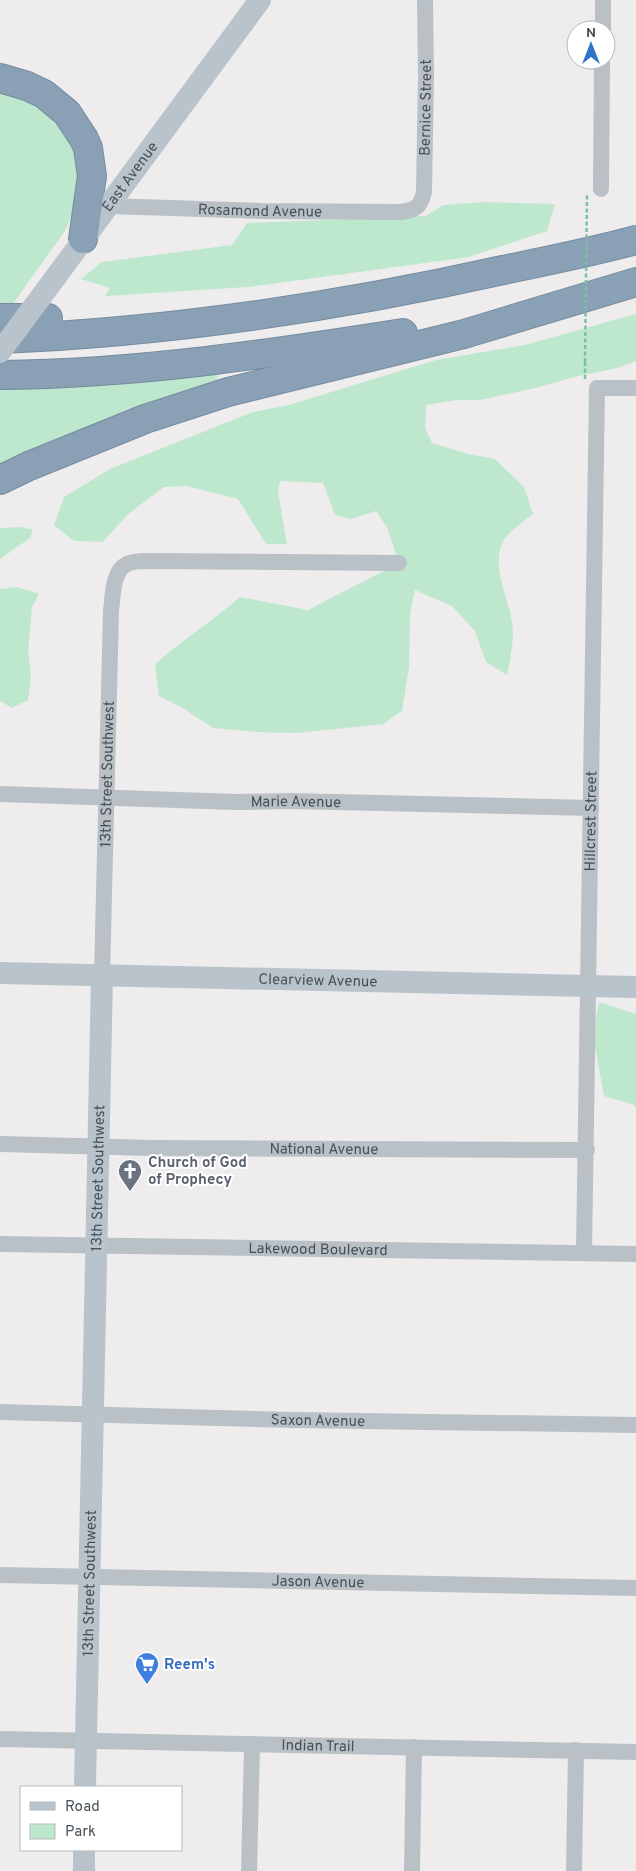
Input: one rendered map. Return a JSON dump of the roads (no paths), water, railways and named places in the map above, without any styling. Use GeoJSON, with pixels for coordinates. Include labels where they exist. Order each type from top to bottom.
{"type":"FeatureCollection","features":[{"type":"Feature","properties":{"kind":"highway"},"geometry":{"type":"LineString","coordinates":[[0,78],[27,86],[44,94],[67,113],[84,139],[88,148],[92,176],[83,239]]}},
{"type":"Feature","properties":{"kind":"highway"},"geometry":{"type":"LineString","coordinates":[[0,339],[55,337],[174,327],[294,310],[455,281],[636,240]]}},
{"type":"Feature","properties":{"kind":"highway"},"geometry":{"type":"LineString","coordinates":[[0,375],[60,374],[190,364],[317,347],[406,333],[495,315],[636,281]]}},
{"type":"Feature","properties":{"kind":"highway"},"geometry":{"type":"LineString","coordinates":[[0,480],[29,466],[145,419],[228,392],[464,334],[636,281]]}},
{"type":"Feature","properties":{"kind":"highway"},"geometry":{"type":"LineString","coordinates":[[0,318],[294,310]]}},
{"type":"Feature","properties":{"kind":"street","name":"East Avenue"},"geometry":{"type":"LineString","coordinates":[[0,352],[260,0]]}},
{"type":"Feature","properties":{"kind":"street","name":"Bernice Street"},"geometry":{"type":"LineString","coordinates":[[413,210],[420,205],[424,192],[425,0]]}},
{"type":"Feature","properties":{"kind":"street"},"geometry":{"type":"LineString","coordinates":[[603,0],[603,20]]}},
{"type":"Feature","properties":{"kind":"street"},"geometry":{"type":"LineString","coordinates":[[594,192],[601,70]]}},
{"type":"Feature","properties":{"kind":"street","name":"Rosamond Avenue"},"geometry":{"type":"LineString","coordinates":[[108,206],[261,211],[401,212],[413,210]]}},
{"type":"Feature","properties":{"kind":"street","name":"Hillcrest Street"},"geometry":{"type":"LineString","coordinates":[[584,1253],[597,388],[636,388]]}},
{"type":"Feature","properties":{"kind":"street","name":"13th Street Southwest"},"geometry":{"type":"LineString","coordinates":[[85,1786],[106,798],[111,611],[115,582],[119,569],[130,562],[399,563]]}},
{"type":"Feature","properties":{"kind":"street","name":"Marie Avenue"},"geometry":{"type":"LineString","coordinates":[[0,794],[591,808]]}},
{"type":"Feature","properties":{"kind":"street","name":"Clearview Avenue"},"geometry":{"type":"LineString","coordinates":[[0,973],[636,987]]}},
{"type":"Feature","properties":{"kind":"street","name":"National Avenue"},"geometry":{"type":"LineString","coordinates":[[0,1144],[370,1150],[587,1150]]}},
{"type":"Feature","properties":{"kind":"street","name":"Lakewood Boulevard"},"geometry":{"type":"LineString","coordinates":[[0,1244],[636,1254]]}},
{"type":"Feature","properties":{"kind":"street","name":"Saxon Avenue"},"geometry":{"type":"LineString","coordinates":[[0,1412],[295,1420],[636,1426]]}},
{"type":"Feature","properties":{"kind":"street","name":"Jason Avenue"},"geometry":{"type":"LineString","coordinates":[[0,1574],[636,1588]]}},
{"type":"Feature","properties":{"kind":"street","name":"Indian Trail"},"geometry":{"type":"LineString","coordinates":[[0,1739],[636,1752]]}},
{"type":"Feature","properties":{"kind":"street"},"geometry":{"type":"LineString","coordinates":[[249,1871],[252,1744]]}},
{"type":"Feature","properties":{"kind":"street"},"geometry":{"type":"LineString","coordinates":[[412,1871],[414,1747]]}},
{"type":"Feature","properties":{"kind":"street"},"geometry":{"type":"LineString","coordinates":[[574,1871],[576,1750]]}},
{"type":"Feature","properties":{"kind":"street"},"geometry":{"type":"LineString","coordinates":[[84,1851],[84,1871]]}},
{"type":"Feature","properties":{"kind":"place","name":"Church of God of Prophecy"},"geometry":{"type":"Point","coordinates":[130,1192]}},
{"type":"Feature","properties":{"kind":"place","name":"Reem's"},"geometry":{"type":"Point","coordinates":[147,1685]}}]}
